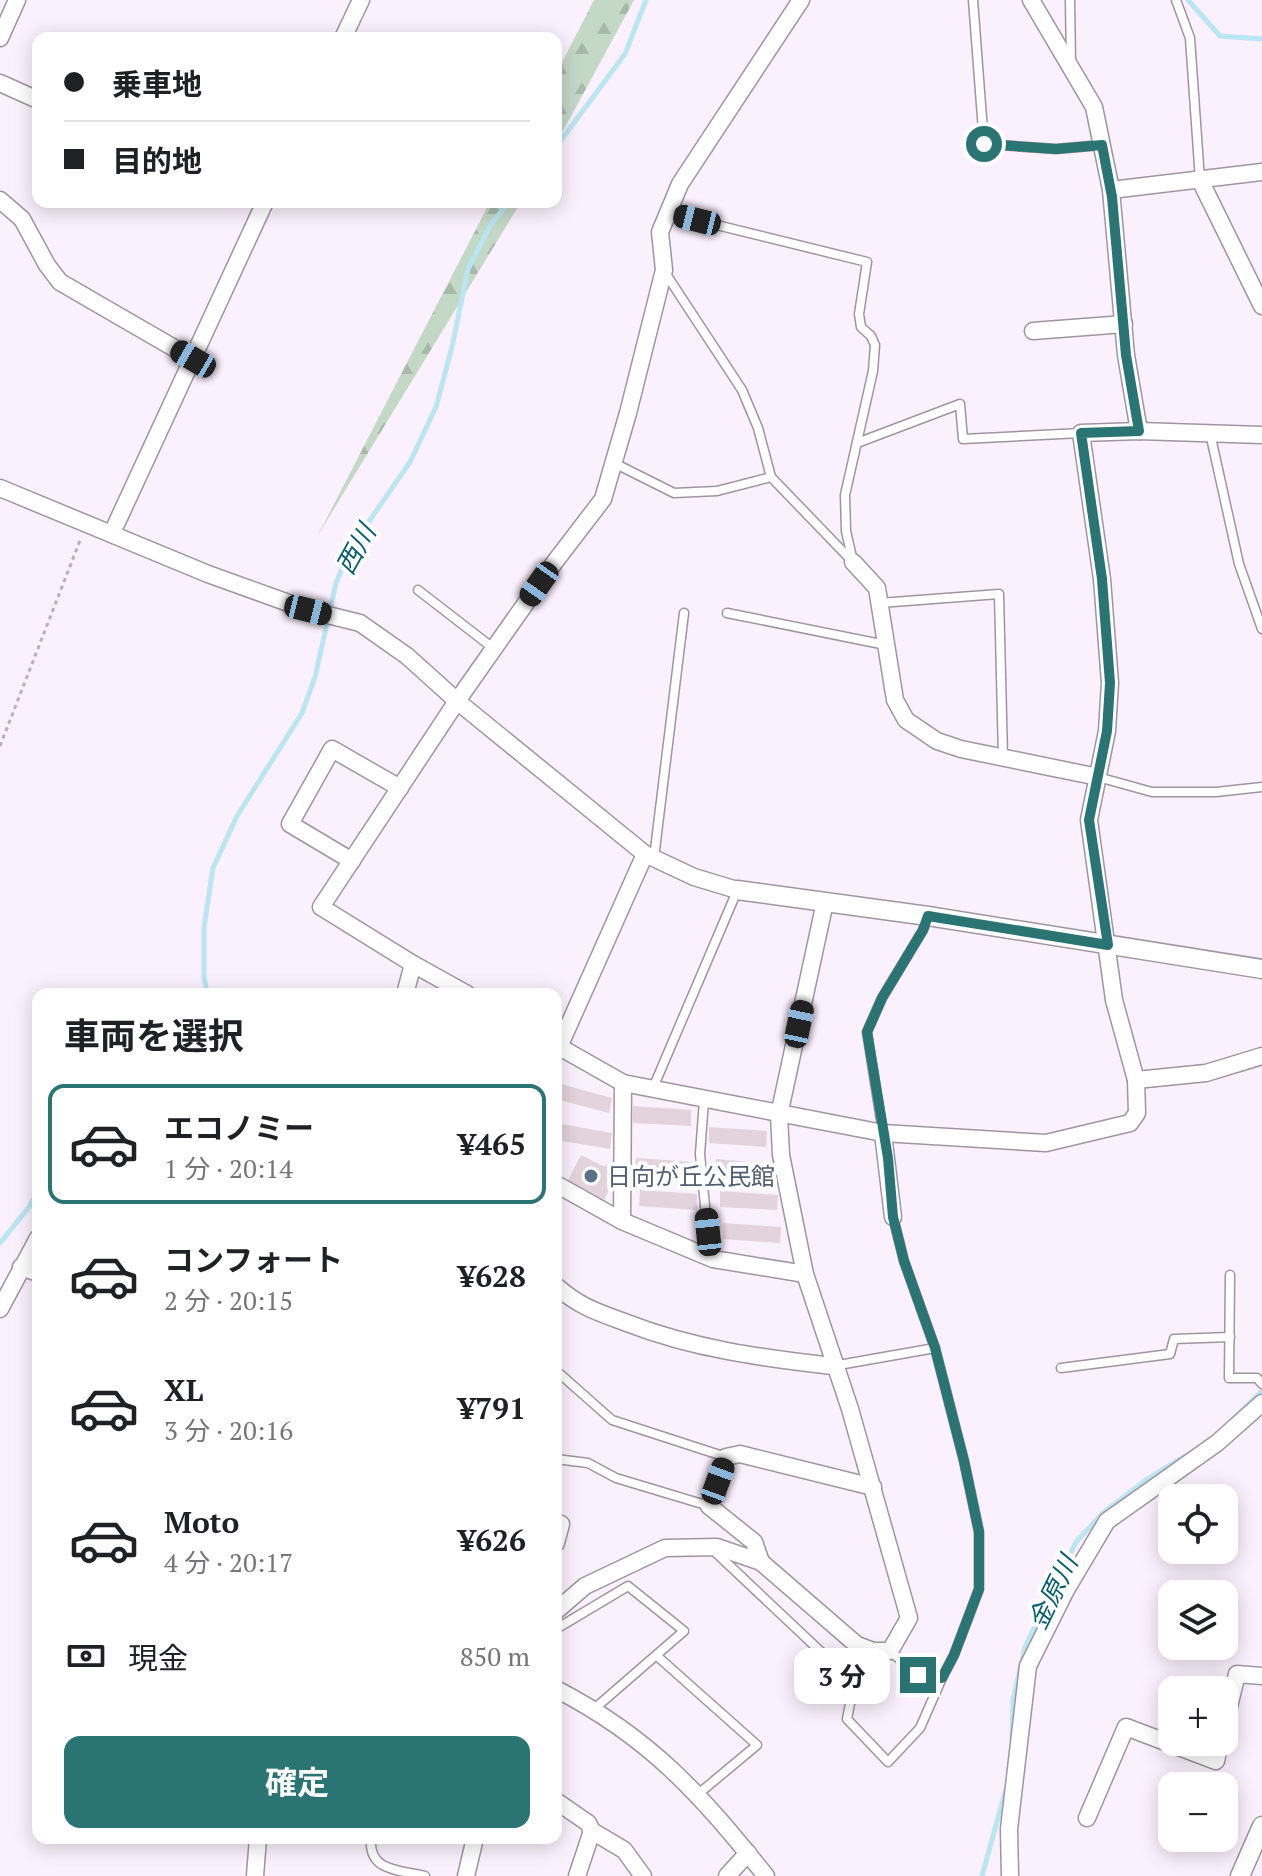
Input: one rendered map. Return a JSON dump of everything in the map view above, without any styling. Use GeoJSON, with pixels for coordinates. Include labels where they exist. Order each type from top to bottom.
{"type":"FeatureCollection","features":[{"type":"Feature","properties":{"kind":"street"},"geometry":{"type":"LineString","coordinates":[[0,38],[17,0]]}},
{"type":"Feature","properties":{"kind":"street"},"geometry":{"type":"LineString","coordinates":[[346,32],[361,0]]}},
{"type":"Feature","properties":{"kind":"street"},"geometry":{"type":"LineString","coordinates":[[456,988],[321,907],[457,701],[603,499],[664,270],[660,232],[680,184],[801,0]]}},
{"type":"Feature","properties":{"kind":"street"},"geometry":{"type":"LineString","coordinates":[[1031,0],[1094,107],[1111,190],[1126,355],[1139,431]]}},
{"type":"Feature","properties":{"kind":"street"},"geometry":{"type":"LineString","coordinates":[[0,83],[32,97]]}},
{"type":"Feature","properties":{"kind":"street"},"geometry":{"type":"LineString","coordinates":[[1111,190],[1262,172]]}},
{"type":"Feature","properties":{"kind":"street"},"geometry":{"type":"LineString","coordinates":[[1200,180],[1262,306]]}},
{"type":"Feature","properties":{"kind":"street"},"geometry":{"type":"LineString","coordinates":[[0,200],[22,219],[60,282],[193,359]]}},
{"type":"Feature","properties":{"kind":"street"},"geometry":{"type":"LineString","coordinates":[[112,533],[261,208]]}},
{"type":"Feature","properties":{"kind":"street"},"geometry":{"type":"LineString","coordinates":[[1033,331],[1124,324]]}},
{"type":"Feature","properties":{"kind":"street"},"geometry":{"type":"LineString","coordinates":[[562,1048],[623,1083],[883,1133],[1046,1143],[1130,1123],[1137,1113],[1136,1080],[1114,1000],[1089,820],[1107,731],[1110,683],[1102,579],[1081,433],[1139,431],[1262,435]]}},
{"type":"Feature","properties":{"kind":"street"},"geometry":{"type":"LineString","coordinates":[[0,488],[208,574],[280,600],[360,623],[407,656],[457,701],[650,857],[694,877],[737,890],[928,916],[1262,969]]}},
{"type":"Feature","properties":{"kind":"street"},"geometry":{"type":"LineString","coordinates":[[853,562],[877,588],[895,700],[906,720],[937,741],[961,749],[1098,777]]}},
{"type":"Feature","properties":{"kind":"street"},"geometry":{"type":"LineString","coordinates":[[352,861],[290,824],[332,749],[400,788]]}},
{"type":"Feature","properties":{"kind":"street"},"geometry":{"type":"LineString","coordinates":[[562,1038],[650,857]]}},
{"type":"Feature","properties":{"kind":"street"},"geometry":{"type":"LineString","coordinates":[[562,1606],[585,1586],[665,1548],[717,1547],[761,1562],[857,1645],[873,1651],[890,1651],[909,1618],[873,1487],[805,1274],[781,1155],[779,1115],[825,902]]}},
{"type":"Feature","properties":{"kind":"street"},"geometry":{"type":"LineString","coordinates":[[407,988],[413,964]]}},
{"type":"Feature","properties":{"kind":"street"},"geometry":{"type":"LineString","coordinates":[[1136,1080],[1206,1073],[1262,1056]]}},
{"type":"Feature","properties":{"kind":"street"},"geometry":{"type":"LineString","coordinates":[[622,1221],[623,1083]]}},
{"type":"Feature","properties":{"kind":"street"},"geometry":{"type":"LineString","coordinates":[[883,1133],[893,1217]]}},
{"type":"Feature","properties":{"kind":"street"},"geometry":{"type":"LineString","coordinates":[[562,1187],[622,1221],[710,1257],[805,1274]]}},
{"type":"Feature","properties":{"kind":"street"},"geometry":{"type":"LineString","coordinates":[[0,1309],[32,1248]]}},
{"type":"Feature","properties":{"kind":"street"},"geometry":{"type":"LineString","coordinates":[[21,1267],[32,1271]]}},
{"type":"Feature","properties":{"kind":"street"},"geometry":{"type":"LineString","coordinates":[[562,1291],[576,1304],[668,1338],[737,1354],[833,1366]]}},
{"type":"Feature","properties":{"kind":"street"},"geometry":{"type":"LineString","coordinates":[[1010,1876],[1009,1829],[1028,1666],[1066,1590],[1107,1521],[1217,1443],[1262,1403]]}},
{"type":"Feature","properties":{"kind":"street"},"geometry":{"type":"LineString","coordinates":[[761,1562],[754,1542],[709,1506],[726,1457],[740,1454],[873,1487]]}},
{"type":"Feature","properties":{"kind":"street"},"geometry":{"type":"LineString","coordinates":[[1237,1676],[1262,1676]]}},
{"type":"Feature","properties":{"kind":"street"},"geometry":{"type":"LineString","coordinates":[[562,1692],[594,1709],[649,1747],[697,1795],[766,1876]]}},
{"type":"Feature","properties":{"kind":"street"},"geometry":{"type":"LineString","coordinates":[[1087,1818],[1126,1727],[1158,1739]]}},
{"type":"Feature","properties":{"kind":"street"},"geometry":{"type":"LineString","coordinates":[[562,1805],[588,1823],[592,1831],[624,1850],[643,1876]]}},
{"type":"Feature","properties":{"kind":"street"},"geometry":{"type":"LineString","coordinates":[[1240,1876],[1262,1826]]}},
{"type":"Feature","properties":{"kind":"street"},"geometry":{"type":"LineString","coordinates":[[577,1876],[592,1831]]}},
{"type":"Feature","properties":{"kind":"street"},"geometry":{"type":"LineString","coordinates":[[255,1876],[258,1844]]}},
{"type":"Feature","properties":{"kind":"street"},"geometry":{"type":"LineString","coordinates":[[466,1876],[474,1844]]}},
{"type":"Feature","properties":{"kind":"street"},"geometry":{"type":"LineString","coordinates":[[727,1876],[748,1853]]}},
{"type":"Feature","properties":{"kind":"lane"},"geometry":{"type":"LineString","coordinates":[[973,0],[984,144],[1056,149],[1102,145]]}},
{"type":"Feature","properties":{"kind":"lane"},"geometry":{"type":"LineString","coordinates":[[1070,0],[1071,65]]}},
{"type":"Feature","properties":{"kind":"lane"},"geometry":{"type":"LineString","coordinates":[[1176,0],[1190,38],[1200,180]]}},
{"type":"Feature","properties":{"kind":"lane"},"geometry":{"type":"LineString","coordinates":[[668,213],[867,262],[859,314],[861,327],[875,345],[873,371],[845,495],[846,531],[853,562]]}},
{"type":"Feature","properties":{"kind":"lane"},"geometry":{"type":"LineString","coordinates":[[664,270],[742,390],[758,428],[771,477],[853,562]]}},
{"type":"Feature","properties":{"kind":"lane"},"geometry":{"type":"LineString","coordinates":[[857,443],[960,404],[963,439],[1081,433]]}},
{"type":"Feature","properties":{"kind":"lane"},"geometry":{"type":"LineString","coordinates":[[1210,433],[1239,564],[1262,629]]}},
{"type":"Feature","properties":{"kind":"lane"},"geometry":{"type":"LineString","coordinates":[[614,463],[674,493],[717,491],[771,477]]}},
{"type":"Feature","properties":{"kind":"lane"},"geometry":{"type":"LineString","coordinates":[[418,590],[494,649]]}},
{"type":"Feature","properties":{"kind":"lane"},"geometry":{"type":"LineString","coordinates":[[879,603],[999,594],[1003,758]]}},
{"type":"Feature","properties":{"kind":"lane"},"geometry":{"type":"LineString","coordinates":[[650,857],[684,613]]}},
{"type":"Feature","properties":{"kind":"lane"},"geometry":{"type":"LineString","coordinates":[[727,613],[886,645]]}},
{"type":"Feature","properties":{"kind":"lane"},"geometry":{"type":"LineString","coordinates":[[1098,777],[1152,792],[1216,792],[1262,787]]}},
{"type":"Feature","properties":{"kind":"lane"},"geometry":{"type":"LineString","coordinates":[[653,1088],[737,890]]}},
{"type":"Feature","properties":{"kind":"lane"},"geometry":{"type":"LineString","coordinates":[[883,1133],[867,1032],[882,998],[923,930],[928,916]]}},
{"type":"Feature","properties":{"kind":"lane"},"geometry":{"type":"LineString","coordinates":[[704,1100],[700,1154],[710,1257]]}},
{"type":"Feature","properties":{"kind":"lane"},"geometry":{"type":"LineString","coordinates":[[709,1547],[854,1683],[847,1719],[888,1762],[920,1728],[960,1641],[979,1589],[979,1532],[964,1461],[935,1348],[904,1261],[893,1217]]}},
{"type":"Feature","properties":{"kind":"lane"},"geometry":{"type":"LineString","coordinates":[[1230,1275],[1229,1378],[1257,1378],[1262,1384]]}},
{"type":"Feature","properties":{"kind":"lane"},"geometry":{"type":"LineString","coordinates":[[1061,1368],[1170,1354],[1174,1339],[1230,1337]]}},
{"type":"Feature","properties":{"kind":"lane"},"geometry":{"type":"LineString","coordinates":[[833,1366],[935,1348]]}},
{"type":"Feature","properties":{"kind":"lane"},"geometry":{"type":"LineString","coordinates":[[562,1376],[612,1420],[726,1457]]}},
{"type":"Feature","properties":{"kind":"lane"},"geometry":{"type":"LineString","coordinates":[[562,1460],[588,1463],[616,1478],[709,1506]]}},
{"type":"Feature","properties":{"kind":"lane"},"geometry":{"type":"LineString","coordinates":[[562,1625],[628,1586],[684,1631],[594,1709]]}},
{"type":"Feature","properties":{"kind":"lane"},"geometry":{"type":"LineString","coordinates":[[890,1651],[918,1675],[942,1678]]}},
{"type":"Feature","properties":{"kind":"lane"},"geometry":{"type":"LineString","coordinates":[[657,1656],[757,1745],[697,1795]]}},
{"type":"Feature","properties":{"kind":"lane"},"geometry":{"type":"LineString","coordinates":[[370,1844],[374,1860],[385,1867],[425,1876]]}},
{"type":"Feature","properties":{"kind":"path"},"geometry":{"type":"LineString","coordinates":[[0,746],[87,523]]}},
{"type":"Feature","properties":{"kind":"green space"},"geometry":{"type":"Polygon","coordinates":[[[594,0],[634,0],[562,133],[562,62],[594,0]]]}},
{"type":"Feature","properties":{"kind":"green space"},"geometry":{"type":"Polygon","coordinates":[[[487,208],[517,208],[318,535],[487,208]]]}},
{"type":"Feature","properties":{"kind":"building"},"geometry":{"type":"Polygon","coordinates":[[[562,1084],[612,1098],[609,1113],[562,1101],[562,1084]]]}},
{"type":"Feature","properties":{"kind":"building"},"geometry":{"type":"Polygon","coordinates":[[[633,1106],[691,1110],[691,1126],[633,1123],[633,1106]]]}},
{"type":"Feature","properties":{"kind":"building"},"geometry":{"type":"Polygon","coordinates":[[[562,1124],[612,1133],[610,1149],[562,1141],[562,1124]]]}},
{"type":"Feature","properties":{"kind":"building"},"geometry":{"type":"Polygon","coordinates":[[[709,1127],[767,1131],[766,1147],[709,1143],[709,1127]]]}},
{"type":"Feature","properties":{"kind":"building","name":"日向が丘公民館"},"geometry":{"type":"Polygon","coordinates":[[[581,1155],[605,1167],[606,1164],[615,1168],[613,1182],[604,1200],[568,1180],[581,1155]]]}},
{"type":"Feature","properties":{"kind":"building"},"geometry":{"type":"Polygon","coordinates":[[[636,1158],[694,1162],[693,1177],[635,1174],[636,1158]]]}},
{"type":"Feature","properties":{"kind":"building"},"geometry":{"type":"Polygon","coordinates":[[[716,1159],[773,1164],[773,1179],[715,1176],[716,1159]]]}},
{"type":"Feature","properties":{"kind":"building"},"geometry":{"type":"Polygon","coordinates":[[[640,1190],[697,1194],[697,1210],[639,1206],[640,1190]]]}},
{"type":"Feature","properties":{"kind":"building"},"geometry":{"type":"Polygon","coordinates":[[[720,1191],[778,1195],[777,1210],[720,1207],[720,1191]]]}},
{"type":"Feature","properties":{"kind":"building"},"geometry":{"type":"Polygon","coordinates":[[[723,1223],[781,1227],[780,1243],[723,1239],[723,1223]]]}},
{"type":"Feature","properties":{"kind":"waterway","name":"西川"},"geometry":{"type":"LineString","coordinates":[[562,139],[625,54],[646,0]]}},
{"type":"Feature","properties":{"kind":"waterway","name":"金原川"},"geometry":{"type":"LineString","coordinates":[[1188,0],[1220,36],[1262,39]]}},
{"type":"Feature","properties":{"kind":"waterway","name":"西川"},"geometry":{"type":"LineString","coordinates":[[206,988],[204,927],[213,868],[237,816],[302,713],[315,677],[336,583],[352,546],[410,462],[436,407],[468,269],[491,224],[504,208]]}},
{"type":"Feature","properties":{"kind":"waterway","name":"西川"},"geometry":{"type":"LineString","coordinates":[[0,1243],[32,1202]]}},
{"type":"Feature","properties":{"kind":"waterway","name":"金原川"},"geometry":{"type":"LineString","coordinates":[[1234,1418],[1262,1391]]}},
{"type":"Feature","properties":{"kind":"waterway","name":"金原川"},"geometry":{"type":"LineString","coordinates":[[1012,1739],[1013,1700],[1025,1647],[1076,1542],[1103,1513],[1146,1480],[1185,1456]]}},
{"type":"Feature","properties":{"kind":"waterway","name":"金原川"},"geometry":{"type":"LineString","coordinates":[[982,1876],[1006,1789]]}},
{"type":"Feature","properties":{"kind":"place","name":"日向が丘公民館"},"geometry":{"type":"Point","coordinates":[591,1176]}},
{"type":"Feature","properties":{"kind":"route"},"geometry":{"type":"LineString","coordinates":[[918,1675],[942,1678],[972,1613],[979,1589],[979,1532],[935,1348],[904,1261],[893,1217],[888,1158],[867,1032],[882,998],[923,930],[928,916],[1108,945],[1089,820],[1107,731],[1110,683],[1102,579],[1081,433],[1139,431],[1126,355],[1112,197],[1102,145],[1056,149],[984,144]]}}]}
